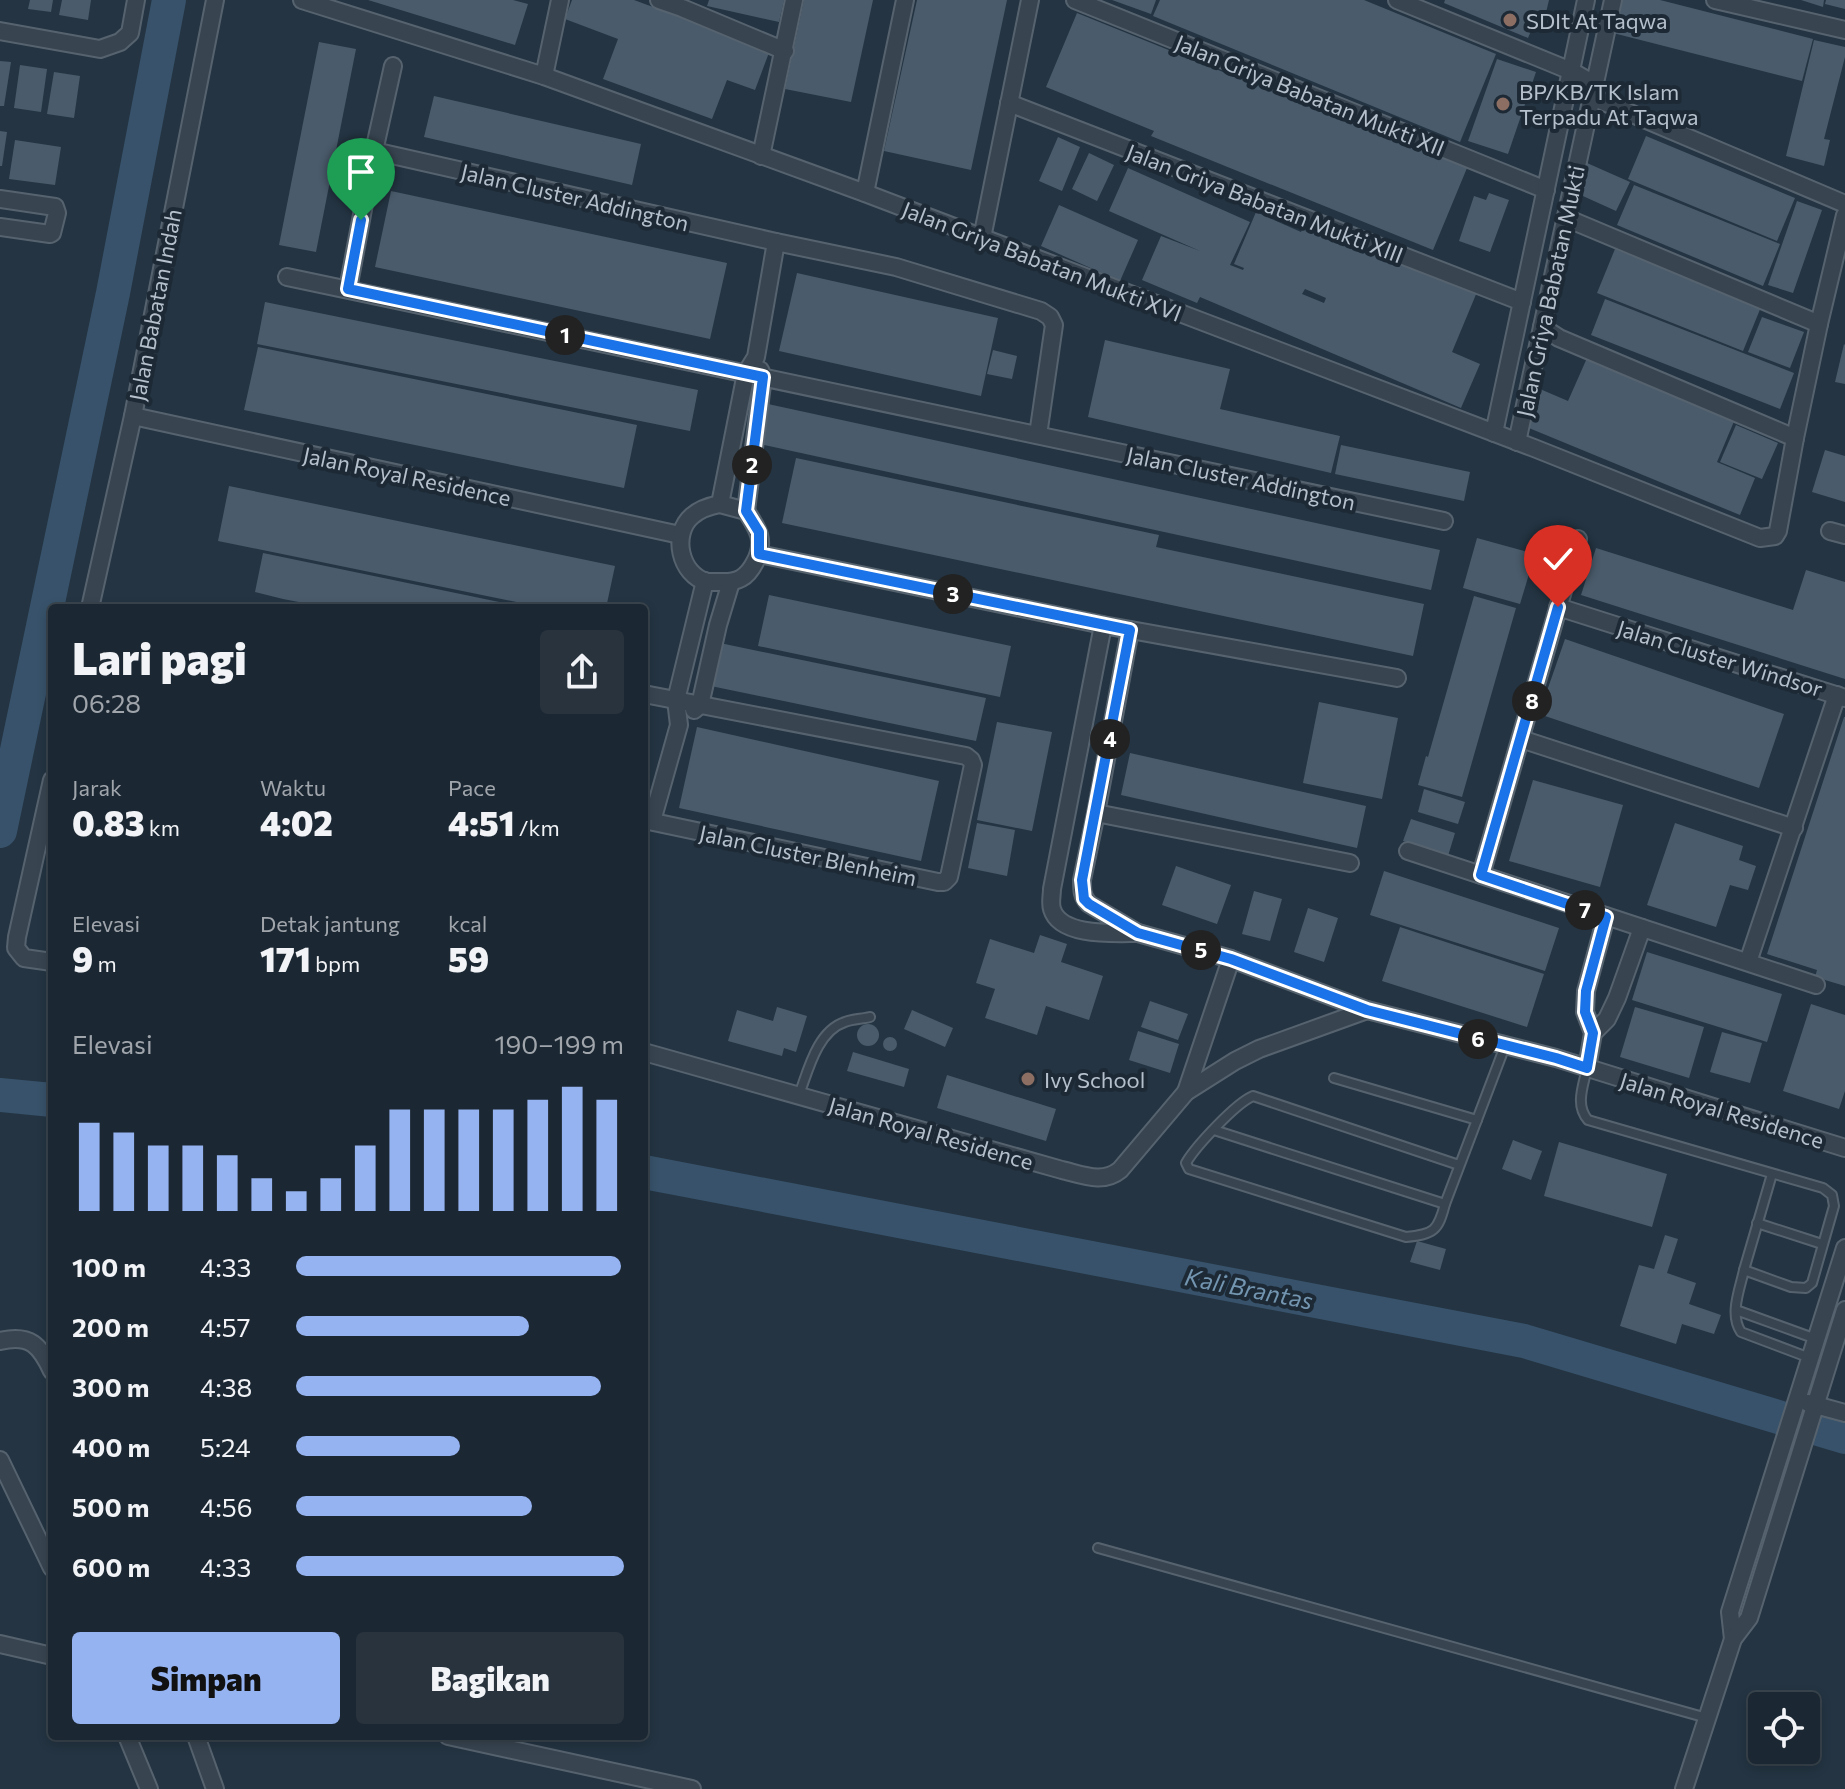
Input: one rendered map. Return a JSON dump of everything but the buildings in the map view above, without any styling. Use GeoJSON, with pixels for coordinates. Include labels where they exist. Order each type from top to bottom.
{"type":"FeatureCollection","features":[{"type":"Feature","properties":{"kind":"street"},"geometry":{"type":"LineString","coordinates":[[0,31],[100,49],[120,42],[130,33],[136,0]]}},
{"type":"Feature","properties":{"kind":"street","name":"Jalan Babatan Indah"},"geometry":{"type":"LineString","coordinates":[[91,604],[133,416],[215,0]]}},
{"type":"Feature","properties":{"kind":"street","name":"Jalan Griya Babatan Mukti XVI"},"geometry":{"type":"LineString","coordinates":[[302,0],[544,76],[865,193],[1760,538],[1775,536],[1780,525],[1795,438]]}},
{"type":"Feature","properties":{"kind":"street"},"geometry":{"type":"LineString","coordinates":[[544,76],[560,0]]}},
{"type":"Feature","properties":{"kind":"street"},"geometry":{"type":"LineString","coordinates":[[659,0],[682,4],[785,51]]}},
{"type":"Feature","properties":{"kind":"street"},"geometry":{"type":"LineString","coordinates":[[761,156],[794,0]]}},
{"type":"Feature","properties":{"kind":"street"},"geometry":{"type":"LineString","coordinates":[[865,193],[905,0]]}},
{"type":"Feature","properties":{"kind":"street"},"geometry":{"type":"LineString","coordinates":[[982,238],[1030,0]]}},
{"type":"Feature","properties":{"kind":"street","name":"Jalan Griya Babatan Mukti XII"},"geometry":{"type":"LineString","coordinates":[[1075,0],[1546,190]]}},
{"type":"Feature","properties":{"kind":"street","name":"Jalan Griya Babatan Mukti"},"geometry":{"type":"LineString","coordinates":[[1494,433],[1586,0]]}},
{"type":"Feature","properties":{"kind":"street","name":"Jalan Griya Babatan Mukti"},"geometry":{"type":"LineString","coordinates":[[1517,442],[1613,0]]}},
{"type":"Feature","properties":{"kind":"street"},"geometry":{"type":"LineString","coordinates":[[1715,0],[1845,30]]}},
{"type":"Feature","properties":{"kind":"street"},"geometry":{"type":"LineString","coordinates":[[1407,2],[1571,71],[1593,90],[1845,204]]}},
{"type":"Feature","properties":{"kind":"street"},"geometry":{"type":"LineString","coordinates":[[348,289],[393,66]]}},
{"type":"Feature","properties":{"kind":"street","name":"Jalan Griya Babatan Mukti XIII"},"geometry":{"type":"LineString","coordinates":[[1009,103],[1522,302]]}},
{"type":"Feature","properties":{"kind":"street","name":"Jalan Cluster Addington"},"geometry":{"type":"LineString","coordinates":[[374,151],[896,267],[1041,311],[1050,317],[1054,325],[1038,435]]}},
{"type":"Feature","properties":{"kind":"street"},"geometry":{"type":"LineString","coordinates":[[0,199],[55,207],[57,213],[50,234],[0,227]]}},
{"type":"Feature","properties":{"kind":"street"},"geometry":{"type":"LineString","coordinates":[[1542,327],[1559,338],[1795,438],[1845,215]]}},
{"type":"Feature","properties":{"kind":"street"},"geometry":{"type":"LineString","coordinates":[[1566,218],[1819,324]]}},
{"type":"Feature","properties":{"kind":"street"},"geometry":{"type":"LineString","coordinates":[[746,511],[720,504],[705,507],[689,518],[680,535],[681,554],[690,571],[705,581],[731,582],[749,574],[759,554],[759,532],[746,511],[756,357],[776,242]]}},
{"type":"Feature","properties":{"kind":"street","name":"Jalan Cluster Addington"},"geometry":{"type":"LineString","coordinates":[[287,277],[1444,521]]}},
{"type":"Feature","properties":{"kind":"street"},"geometry":{"type":"LineString","coordinates":[[720,504],[754,375]]}},
{"type":"Feature","properties":{"kind":"street","name":"Jalan Royal Residence"},"geometry":{"type":"LineString","coordinates":[[133,416],[680,535]]}},
{"type":"Feature","properties":{"kind":"street"},"geometry":{"type":"LineString","coordinates":[[1481,875],[1578,539]]}},
{"type":"Feature","properties":{"kind":"street"},"geometry":{"type":"LineString","coordinates":[[759,554],[1103,625],[1397,678]]}},
{"type":"Feature","properties":{"kind":"street","name":"Jalan Cluster Blenheim"},"geometry":{"type":"LineString","coordinates":[[648,695],[676,700],[700,705],[966,756],[973,765],[949,877],[944,882],[938,882],[648,821],[679,725],[676,700],[705,581]]}},
{"type":"Feature","properties":{"kind":"street"},"geometry":{"type":"LineString","coordinates":[[679,725],[700,705],[731,582]]}},
{"type":"Feature","properties":{"kind":"street","name":"Jalan Cluster Windsor"},"geometry":{"type":"LineString","coordinates":[[1558,607],[1841,696],[1748,962]]}},
{"type":"Feature","properties":{"kind":"street","name":"Jalan Royal Residence"},"geometry":{"type":"LineString","coordinates":[[1103,625],[1052,889],[1052,908],[1060,921],[1072,928],[1142,934],[1231,959],[1367,1010],[1556,1058],[1845,1148]]}},
{"type":"Feature","properties":{"kind":"street","name":"Jalan Royal Residence"},"geometry":{"type":"LineString","coordinates":[[1130,630],[1082,880],[1084,899],[1142,934]]}},
{"type":"Feature","properties":{"kind":"street"},"geometry":{"type":"LineString","coordinates":[[1521,739],[1794,828]]}},
{"type":"Feature","properties":{"kind":"street"},"geometry":{"type":"LineString","coordinates":[[48,798],[16,948],[24,958],[48,961]]}},
{"type":"Feature","properties":{"kind":"street"},"geometry":{"type":"LineString","coordinates":[[1096,813],[1350,863]]}},
{"type":"Feature","properties":{"kind":"street"},"geometry":{"type":"LineString","coordinates":[[1408,851],[1816,985]]}},
{"type":"Feature","properties":{"kind":"street"},"geometry":{"type":"LineString","coordinates":[[1587,1068],[1593,1033],[1585,1012],[1586,991],[1606,917]]}},
{"type":"Feature","properties":{"kind":"street"},"geometry":{"type":"LineString","coordinates":[[1593,1033],[1607,1019],[1617,998],[1642,928]]}},
{"type":"Feature","properties":{"kind":"street","name":"Jalan Royal Residence"},"geometry":{"type":"LineString","coordinates":[[1186,1092],[1231,959]]}},
{"type":"Feature","properties":{"kind":"street","name":"Jalan Royal Residence"},"geometry":{"type":"LineString","coordinates":[[648,1053],[1096,1178],[1113,1176],[1186,1092],[1235,1061],[1259,1049],[1367,1010]]}},
{"type":"Feature","properties":{"kind":"street"},"geometry":{"type":"LineString","coordinates":[[1733,1639],[1730,1612],[1845,1248]]}},
{"type":"Feature","properties":{"kind":"street"},"geometry":{"type":"LineString","coordinates":[[1684,1789],[1733,1639],[1749,1618],[1845,1310]]}},
{"type":"Feature","properties":{"kind":"street"},"geometry":{"type":"LineString","coordinates":[[0,1341],[17,1337],[32,1342],[48,1364]]}},
{"type":"Feature","properties":{"kind":"street"},"geometry":{"type":"LineString","coordinates":[[1796,1404],[1814,1411],[1845,1413]]}},
{"type":"Feature","properties":{"kind":"street"},"geometry":{"type":"LineString","coordinates":[[0,1460],[48,1560]]}},
{"type":"Feature","properties":{"kind":"street"},"geometry":{"type":"LineString","coordinates":[[0,1644],[48,1655]]}},
{"type":"Feature","properties":{"kind":"street"},"geometry":{"type":"LineString","coordinates":[[129,1740],[149,1789]]}},
{"type":"Feature","properties":{"kind":"street"},"geometry":{"type":"LineString","coordinates":[[197,1740],[215,1789]]}},
{"type":"Feature","properties":{"kind":"street"},"geometry":{"type":"LineString","coordinates":[[466,1740],[692,1789]]}},
{"type":"Feature","properties":{"kind":"lane"},"geometry":{"type":"LineString","coordinates":[[799,1095],[815,1053],[828,1033],[843,1022],[870,1017]]}},
{"type":"Feature","properties":{"kind":"lane"},"geometry":{"type":"LineString","coordinates":[[1459,1165],[1253,1096],[1214,1130],[1186,1163],[1189,1169],[1406,1237],[1425,1235],[1436,1229],[1505,1046]]}},
{"type":"Feature","properties":{"kind":"lane"},"geometry":{"type":"LineString","coordinates":[[1587,1068],[1580,1103],[1581,1112],[1588,1120],[1823,1188],[1832,1195],[1834,1206],[1812,1283],[1806,1288],[1791,1287],[1744,1270]]}},
{"type":"Feature","properties":{"kind":"lane"},"geometry":{"type":"LineString","coordinates":[[1334,1078],[1477,1120]]}},
{"type":"Feature","properties":{"kind":"lane"},"geometry":{"type":"LineString","coordinates":[[1214,1130],[1445,1204]]}},
{"type":"Feature","properties":{"kind":"lane"},"geometry":{"type":"LineString","coordinates":[[1772,1174],[1744,1270],[1736,1324],[1741,1332],[1751,1337],[1810,1358]]}},
{"type":"Feature","properties":{"kind":"lane"},"geometry":{"type":"LineString","coordinates":[[1757,1223],[1822,1244]]}},
{"type":"Feature","properties":{"kind":"lane"},"geometry":{"type":"LineString","coordinates":[[1736,1310],[1816,1339]]}},
{"type":"Feature","properties":{"kind":"lane"},"geometry":{"type":"LineString","coordinates":[[1098,1548],[1707,1718]]}},
{"type":"Feature","properties":{"kind":"waterway"},"geometry":{"type":"LineString","coordinates":[[0,831],[113,293],[169,0]]}},
{"type":"Feature","properties":{"kind":"waterway","name":"Kali Brantas"},"geometry":{"type":"LineString","coordinates":[[0,1095],[48,1100]]}},
{"type":"Feature","properties":{"kind":"waterway","name":"Kali Brantas"},"geometry":{"type":"LineString","coordinates":[[648,1173],[1524,1341],[1845,1437]]}},
{"type":"Feature","properties":{"kind":"place","name":"SDIt At Taqwa"},"geometry":{"type":"Point","coordinates":[1510,20]}},
{"type":"Feature","properties":{"kind":"place","name":"BP/KB/TK Islam Terpadu At Taqwa"},"geometry":{"type":"Point","coordinates":[1503,104]}},
{"type":"Feature","properties":{"kind":"place","name":"Ivy School"},"geometry":{"type":"Point","coordinates":[1028,1079]}},
{"type":"Feature","properties":{"kind":"route"},"geometry":{"type":"LineString","coordinates":[[361,220],[348,289],[763,377],[746,511],[759,532],[759,554],[1130,630],[1082,880],[1084,899],[1089,904],[1138,933],[1231,959],[1367,1010],[1587,1068],[1593,1033],[1585,1012],[1586,991],[1606,917],[1481,875],[1558,607]]}}]}
